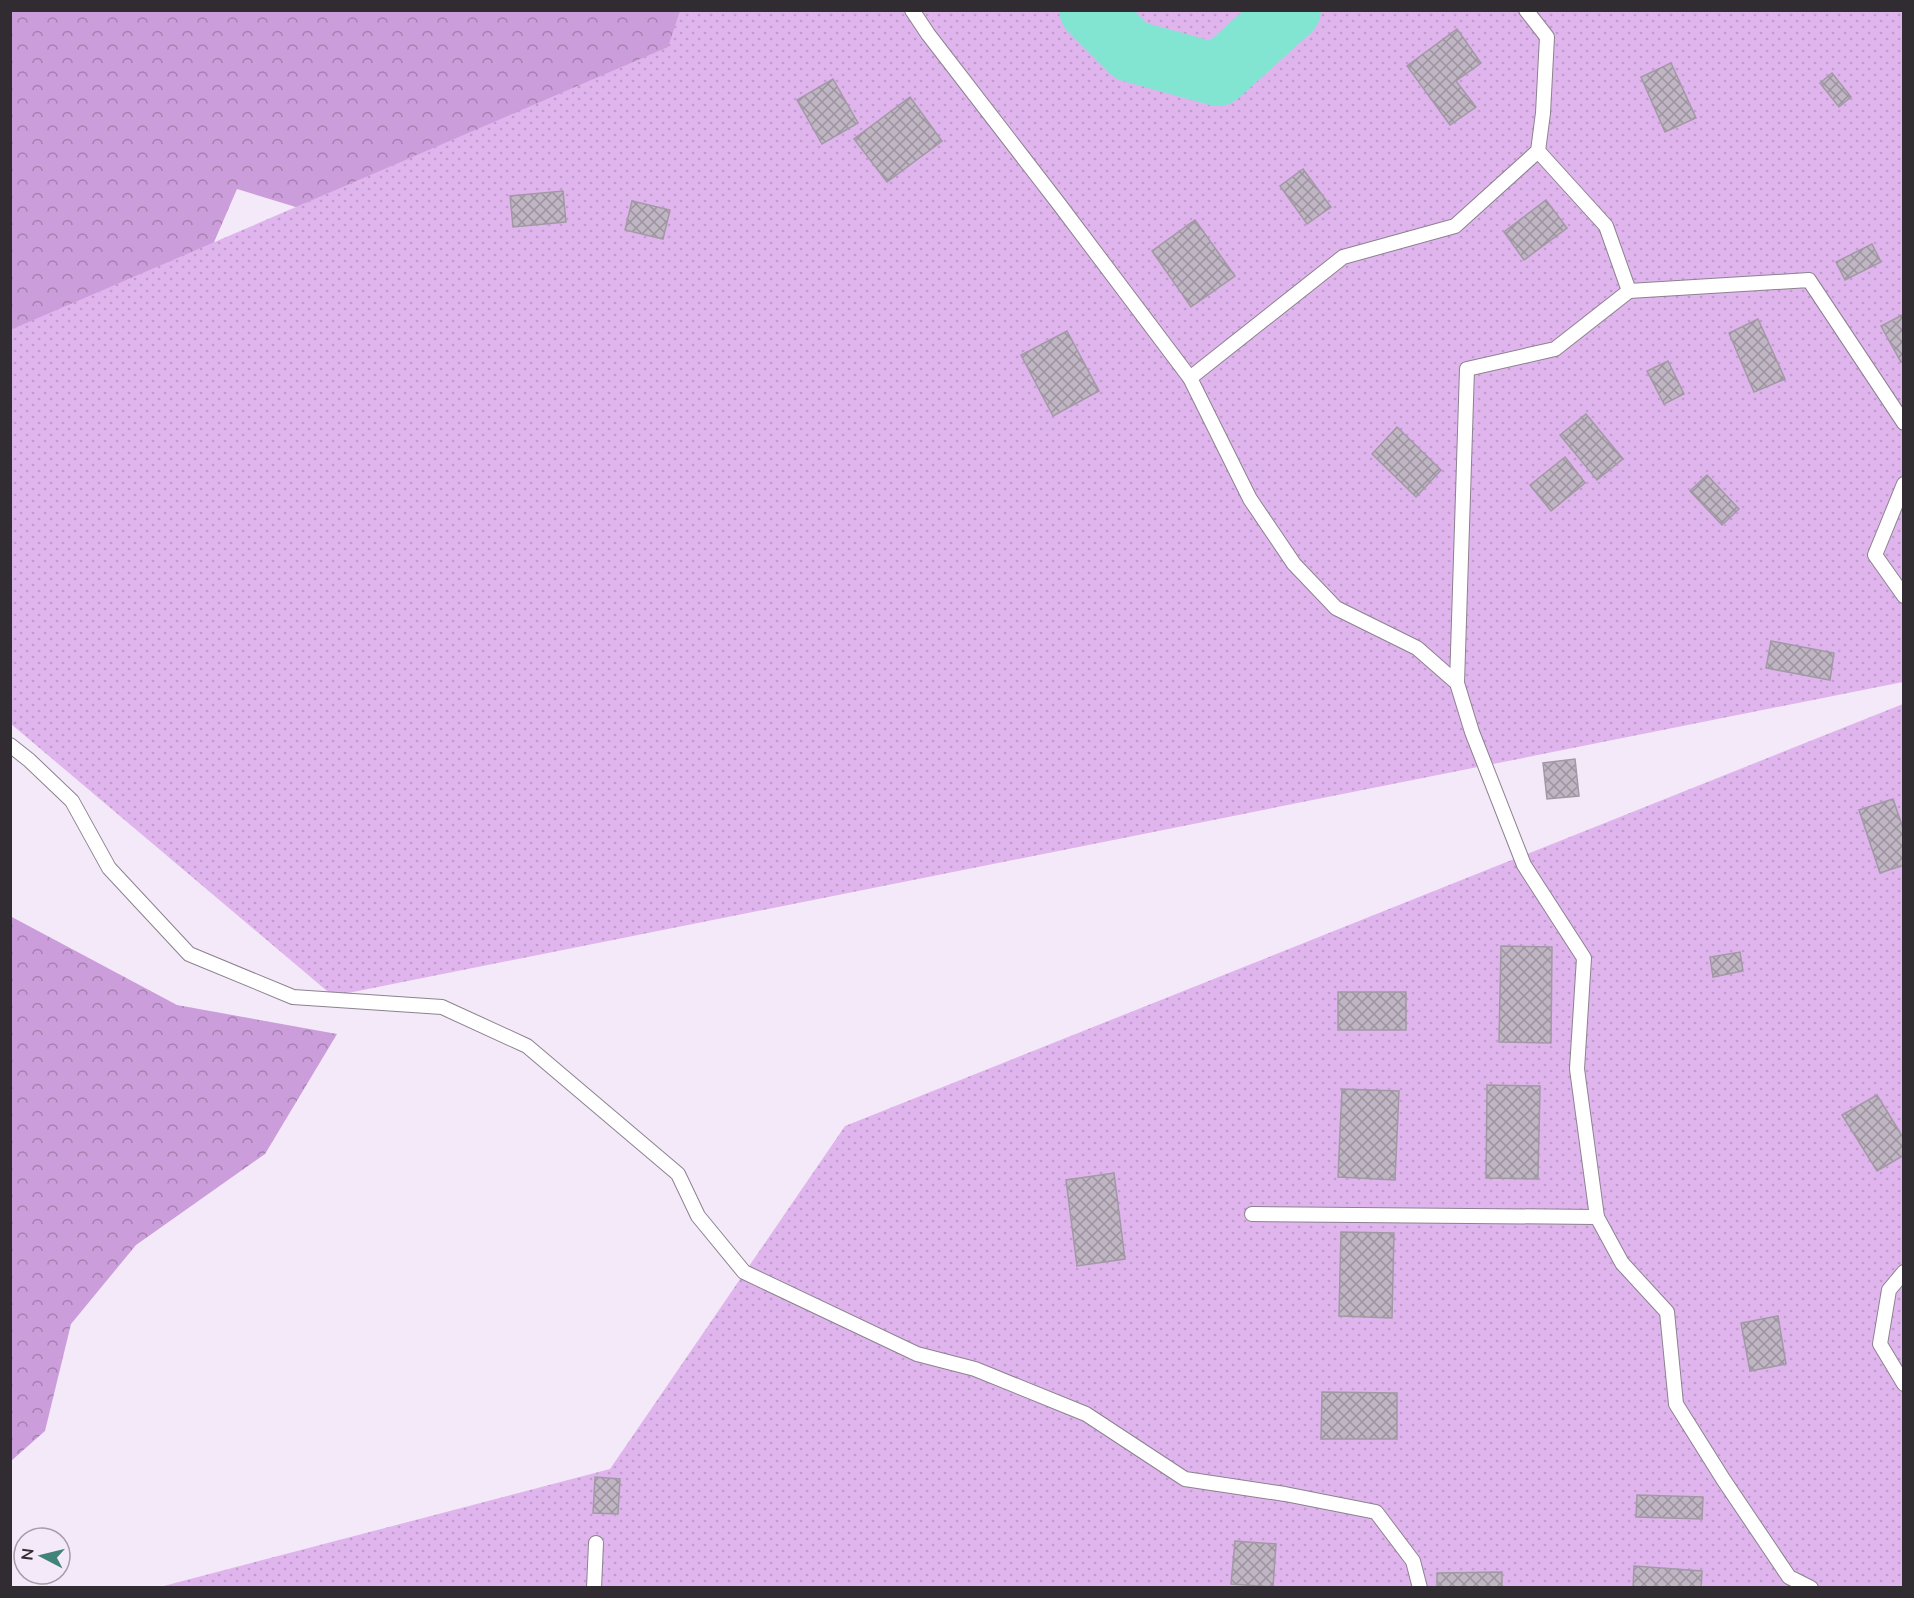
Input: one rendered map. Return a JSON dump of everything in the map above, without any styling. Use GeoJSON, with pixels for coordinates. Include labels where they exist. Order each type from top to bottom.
{"type":"FeatureCollection","features":[{"type":"Feature","properties":{"kind":"lane"},"geometry":{"type":"LineString","coordinates":[[912,10],[935,44],[1190,378],[1250,499],[1294,564],[1336,608],[1416,648],[1457,683]]}},
{"type":"Feature","properties":{"kind":"lane"},"geometry":{"type":"LineString","coordinates":[[1190,378],[1343,257],[1455,226],[1538,151],[1543,113],[1547,37],[1526,10]]}},
{"type":"Feature","properties":{"kind":"lane"},"geometry":{"type":"LineString","coordinates":[[1538,151],[1606,226],[1629,291]]}},
{"type":"Feature","properties":{"kind":"lane"},"geometry":{"type":"LineString","coordinates":[[1811,1587],[1792,1582],[1676,1404],[1667,1312],[1622,1263],[1597,1217],[1577,1069],[1584,958],[1524,865],[1472,732],[1457,683],[1467,369],[1555,349],[1629,291],[1809,280],[1904,423]]}},
{"type":"Feature","properties":{"kind":"lane"},"geometry":{"type":"LineString","coordinates":[[1904,484],[1875,555],[1904,596]]}},
{"type":"Feature","properties":{"kind":"lane"},"geometry":{"type":"LineString","coordinates":[[10,745],[72,801],[109,868],[189,954],[293,997],[442,1007],[527,1046],[678,1174],[698,1216],[744,1272],[917,1354],[975,1369],[1086,1414],[1185,1479],[1285,1494],[1376,1512],[1413,1561],[1420,1587]]}},
{"type":"Feature","properties":{"kind":"lane"},"geometry":{"type":"LineString","coordinates":[[1252,1214],[1597,1217]]}},
{"type":"Feature","properties":{"kind":"lane"},"geometry":{"type":"LineString","coordinates":[[1904,1272],[1889,1290],[1880,1344],[1904,1384]]}},
{"type":"Feature","properties":{"kind":"lane"},"geometry":{"type":"LineString","coordinates":[[594,1587],[597,1543]]}},
{"type":"Feature","properties":{"kind":"green space"},"geometry":{"type":"Polygon","coordinates":[[[10,11],[716,11],[757,114],[371,230],[237,189],[135,425],[11,452],[10,11]]]}},
{"type":"Feature","properties":{"kind":"green space"},"geometry":{"type":"Polygon","coordinates":[[[10,916],[177,1005],[337,1034],[265,1154],[136,1245],[71,1324],[45,1431],[11,1461],[10,916]]]}},
{"type":"Feature","properties":{"kind":"shaded area"},"geometry":{"type":"Polygon","coordinates":[[[680,11],[1903,11],[1903,682],[333,996],[11,724],[10,330],[668,47],[680,11]]]}},
{"type":"Feature","properties":{"kind":"shaded area"},"geometry":{"type":"Polygon","coordinates":[[[1903,704],[1903,1587],[156,1588],[610,1469],[845,1126],[1903,704]]]}},
{"type":"Feature","properties":{"kind":"building"},"geometry":{"type":"Polygon","coordinates":[[[1457,29],[1481,63],[1456,81],[1476,107],[1450,125],[1407,66],[1457,29]]]}},
{"type":"Feature","properties":{"kind":"building"},"geometry":{"type":"Polygon","coordinates":[[[1671,63],[1696,118],[1665,132],[1641,77],[1671,63]]]}},
{"type":"Feature","properties":{"kind":"building"},"geometry":{"type":"Polygon","coordinates":[[[1832,73],[1851,97],[1839,107],[1820,83],[1832,73]]]}},
{"type":"Feature","properties":{"kind":"building"},"geometry":{"type":"Polygon","coordinates":[[[833,79],[858,123],[822,144],[797,100],[833,79]]]}},
{"type":"Feature","properties":{"kind":"building"},"geometry":{"type":"Polygon","coordinates":[[[910,97],[942,141],[887,182],[854,139],[910,97]]]}},
{"type":"Feature","properties":{"kind":"building"},"geometry":{"type":"Polygon","coordinates":[[[1303,169],[1331,207],[1307,224],[1280,186],[1303,169]]]}},
{"type":"Feature","properties":{"kind":"building"},"geometry":{"type":"Polygon","coordinates":[[[563,191],[566,222],[513,227],[510,196],[563,191]]]}},
{"type":"Feature","properties":{"kind":"building"},"geometry":{"type":"Polygon","coordinates":[[[1546,200],[1567,228],[1524,260],[1504,232],[1546,200]]]}},
{"type":"Feature","properties":{"kind":"building"},"geometry":{"type":"Polygon","coordinates":[[[632,201],[670,210],[663,239],[625,230],[632,201]]]}},
{"type":"Feature","properties":{"kind":"building"},"geometry":{"type":"Polygon","coordinates":[[[1195,220],[1235,276],[1191,307],[1152,251],[1195,220]]]}},
{"type":"Feature","properties":{"kind":"building"},"geometry":{"type":"Polygon","coordinates":[[[1872,244],[1881,262],[1845,280],[1836,262],[1872,244]]]}},
{"type":"Feature","properties":{"kind":"building"},"geometry":{"type":"Polygon","coordinates":[[[1904,314],[1904,361],[1901,362],[1881,326],[1904,314]]]}},
{"type":"Feature","properties":{"kind":"building"},"geometry":{"type":"Polygon","coordinates":[[[1758,319],[1785,379],[1754,392],[1729,333],[1758,319]]]}},
{"type":"Feature","properties":{"kind":"building"},"geometry":{"type":"Polygon","coordinates":[[[1067,331],[1099,391],[1053,416],[1021,355],[1067,331]]]}},
{"type":"Feature","properties":{"kind":"building"},"geometry":{"type":"Polygon","coordinates":[[[1668,361],[1684,394],[1664,404],[1647,371],[1668,361]]]}},
{"type":"Feature","properties":{"kind":"building"},"geometry":{"type":"Polygon","coordinates":[[[1586,414],[1623,459],[1597,480],[1560,435],[1586,414]]]}},
{"type":"Feature","properties":{"kind":"building"},"geometry":{"type":"Polygon","coordinates":[[[1397,427],[1441,470],[1416,497],[1372,454],[1397,427]]]}},
{"type":"Feature","properties":{"kind":"building"},"geometry":{"type":"Polygon","coordinates":[[[1565,457],[1585,483],[1551,511],[1530,485],[1565,457]]]}},
{"type":"Feature","properties":{"kind":"building"},"geometry":{"type":"Polygon","coordinates":[[[1707,475],[1739,509],[1722,525],[1690,491],[1707,475]]]}},
{"type":"Feature","properties":{"kind":"building"},"geometry":{"type":"Polygon","coordinates":[[[1771,641],[1834,653],[1830,680],[1766,668],[1771,641]]]}},
{"type":"Feature","properties":{"kind":"building"},"geometry":{"type":"Polygon","coordinates":[[[1575,759],[1579,796],[1547,799],[1543,763],[1575,759]]]}},
{"type":"Feature","properties":{"kind":"building"},"geometry":{"type":"Polygon","coordinates":[[[1893,799],[1904,831],[1904,865],[1880,873],[1859,810],[1893,799]]]}},
{"type":"Feature","properties":{"kind":"building"},"geometry":{"type":"Polygon","coordinates":[[[1501,946],[1552,947],[1551,1043],[1499,1042],[1501,946]]]}},
{"type":"Feature","properties":{"kind":"building"},"geometry":{"type":"Polygon","coordinates":[[[1740,952],[1743,971],[1713,977],[1710,957],[1740,952]]]}},
{"type":"Feature","properties":{"kind":"building"},"geometry":{"type":"Polygon","coordinates":[[[1338,992],[1406,992],[1406,1030],[1338,1030],[1338,992]]]}},
{"type":"Feature","properties":{"kind":"building"},"geometry":{"type":"Polygon","coordinates":[[[1487,1085],[1540,1086],[1538,1179],[1486,1178],[1487,1085]]]}},
{"type":"Feature","properties":{"kind":"building"},"geometry":{"type":"Polygon","coordinates":[[[1342,1089],[1399,1091],[1395,1180],[1338,1177],[1342,1089]]]}},
{"type":"Feature","properties":{"kind":"building"},"geometry":{"type":"Polygon","coordinates":[[[1877,1095],[1904,1139],[1904,1155],[1877,1171],[1842,1115],[1877,1095]]]}},
{"type":"Feature","properties":{"kind":"building"},"geometry":{"type":"Polygon","coordinates":[[[1114,1173],[1125,1259],[1077,1266],[1066,1180],[1114,1173]]]}},
{"type":"Feature","properties":{"kind":"building"},"geometry":{"type":"Polygon","coordinates":[[[1341,1232],[1394,1233],[1392,1318],[1339,1316],[1341,1232]]]}},
{"type":"Feature","properties":{"kind":"building"},"geometry":{"type":"Polygon","coordinates":[[[1778,1316],[1786,1364],[1750,1371],[1741,1323],[1778,1316]]]}},
{"type":"Feature","properties":{"kind":"building"},"geometry":{"type":"Polygon","coordinates":[[[1322,1392],[1397,1393],[1397,1439],[1321,1439],[1322,1392]]]}},
{"type":"Feature","properties":{"kind":"building"},"geometry":{"type":"Polygon","coordinates":[[[595,1477],[620,1479],[618,1514],[593,1513],[595,1477]]]}},
{"type":"Feature","properties":{"kind":"building"},"geometry":{"type":"Polygon","coordinates":[[[1637,1495],[1703,1497],[1702,1519],[1636,1517],[1637,1495]]]}},
{"type":"Feature","properties":{"kind":"building"},"geometry":{"type":"Polygon","coordinates":[[[1235,1541],[1276,1544],[1273,1587],[1231,1584],[1235,1541]]]}},
{"type":"Feature","properties":{"kind":"building"},"geometry":{"type":"Polygon","coordinates":[[[1634,1566],[1702,1571],[1701,1588],[1633,1588],[1634,1566]]]}},
{"type":"Feature","properties":{"kind":"building"},"geometry":{"type":"Polygon","coordinates":[[[1502,1572],[1502,1588],[1437,1588],[1437,1573],[1502,1572]]]}},
{"type":"Feature","properties":{"kind":"waterway"},"geometry":{"type":"LineString","coordinates":[[1090,10],[1131,51],[1218,75],[1290,10]]}}]}
